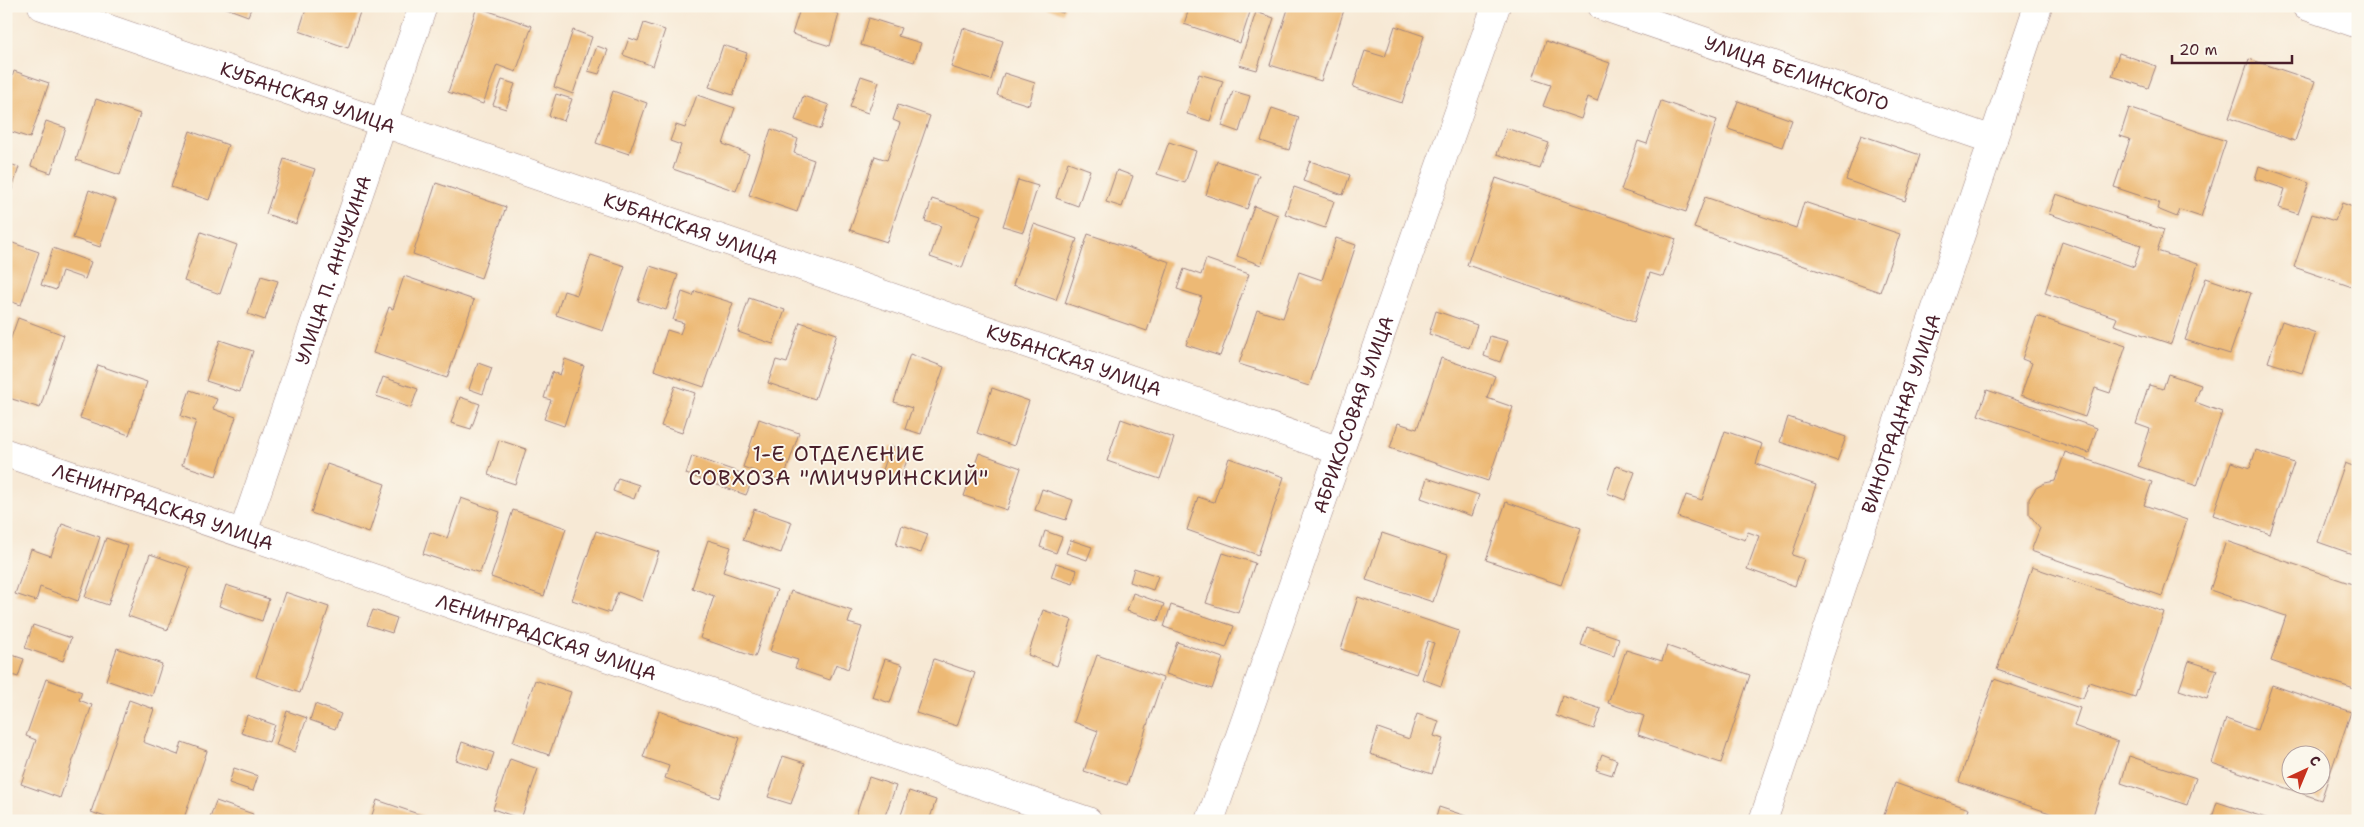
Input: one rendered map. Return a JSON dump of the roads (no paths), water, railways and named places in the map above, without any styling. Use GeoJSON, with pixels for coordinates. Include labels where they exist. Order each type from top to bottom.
{"type":"FeatureCollection","features":[{"type":"Feature","properties":{"kind":"street","name":"КУБАНСКАЯ УЛИЦА"},"geometry":{"type":"LineString","coordinates":[[42,6],[1340,451]]}},
{"type":"Feature","properties":{"kind":"street","name":"УЛИЦА П. АНЧУКИНА"},"geometry":{"type":"LineString","coordinates":[[243,533],[423,6]]}},
{"type":"Feature","properties":{"kind":"street","name":"АБРИКОСОВАЯ УЛИЦА"},"geometry":{"type":"LineString","coordinates":[[1210,821],[1496,6]]}},
{"type":"Feature","properties":{"kind":"street","name":"УЛИЦА БЕЛИНСКОГО"},"geometry":{"type":"LineString","coordinates":[[1602,6],[1993,140]]}},
{"type":"Feature","properties":{"kind":"street","name":"ВИНОГРАДНАЯ УЛИЦА"},"geometry":{"type":"LineString","coordinates":[[1763,821],[2038,6]]}},
{"type":"Feature","properties":{"kind":"street"},"geometry":{"type":"LineString","coordinates":[[2306,6],[2358,24]]}},
{"type":"Feature","properties":{"kind":"street","name":"ЛЕНИНГРАДСКАЯ УЛИЦА"},"geometry":{"type":"LineString","coordinates":[[6,453],[1088,821]]}},
{"type":"Feature","properties":{"kind":"district","name":"1-Е ОТДЕЛЕНИЕ СОВХОЗА \"МИЧУРИНСКИЙ\""},"geometry":{"type":"Point","coordinates":[839,466]}}]}
